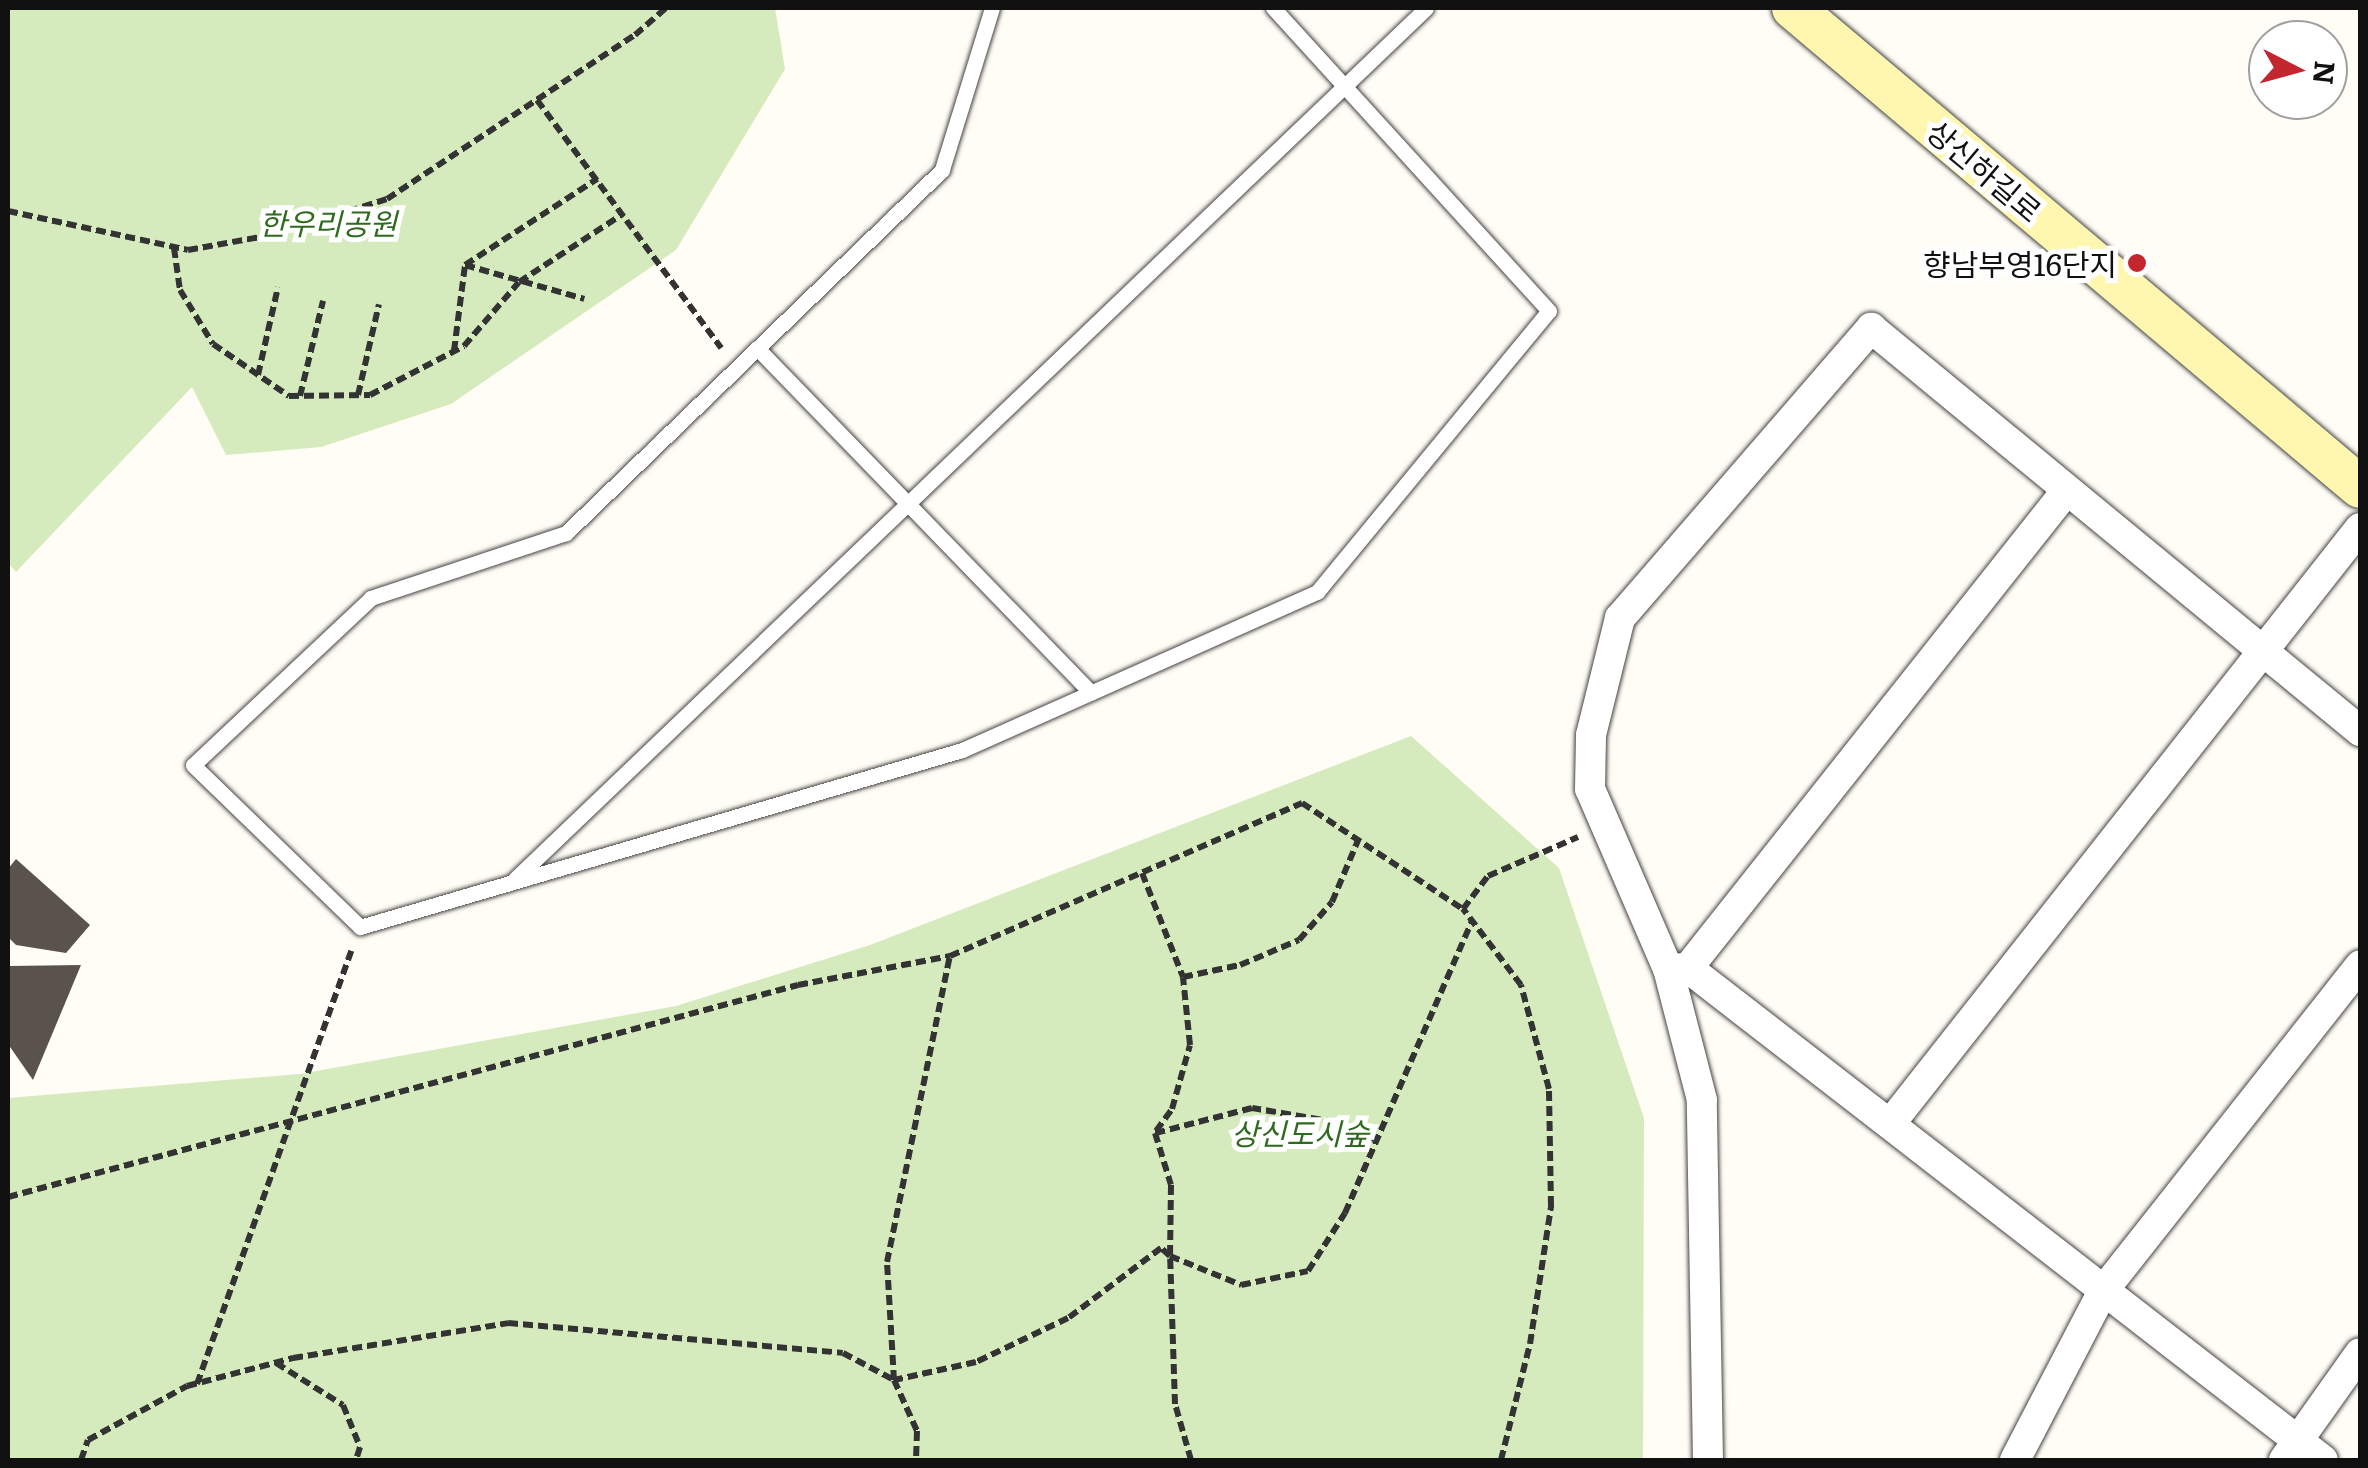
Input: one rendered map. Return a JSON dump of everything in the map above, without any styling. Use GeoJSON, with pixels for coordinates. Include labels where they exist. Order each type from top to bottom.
{"type":"FeatureCollection","features":[{"type":"Feature","properties":{"kind":"street","name":"상신하길로"},"geometry":{"type":"LineString","coordinates":[[1794,8],[2360,486]]}},
{"type":"Feature","properties":{"kind":"street"},"geometry":{"type":"LineString","coordinates":[[1708,1460],[1702,1100],[1678,968],[1590,788],[1591,735],[1620,618],[1871,328],[2360,731]]}},
{"type":"Feature","properties":{"kind":"street"},"geometry":{"type":"LineString","coordinates":[[1678,968],[2067,490]]}},
{"type":"Feature","properties":{"kind":"street"},"geometry":{"type":"LineString","coordinates":[[1890,1124],[2360,528]]}},
{"type":"Feature","properties":{"kind":"street"},"geometry":{"type":"LineString","coordinates":[[2016,1460],[2103,1291],[2360,965]]}},
{"type":"Feature","properties":{"kind":"street"},"geometry":{"type":"LineString","coordinates":[[1678,968],[1890,1124],[2103,1291],[2290,1451],[2323,1460]]}},
{"type":"Feature","properties":{"kind":"street"},"geometry":{"type":"LineString","coordinates":[[2290,1451],[2360,1353]]}},
{"type":"Feature","properties":{"kind":"lane"},"geometry":{"type":"LineString","coordinates":[[992,8],[942,170],[566,534],[371,598],[193,765],[360,926],[962,750],[1318,592],[1549,311],[1273,8]]}},
{"type":"Feature","properties":{"kind":"lane"},"geometry":{"type":"LineString","coordinates":[[511,883],[1426,8]]}},
{"type":"Feature","properties":{"kind":"lane"},"geometry":{"type":"LineString","coordinates":[[757,348],[1091,693]]}},
{"type":"Feature","properties":{"kind":"path"},"geometry":{"type":"LineString","coordinates":[[8,211],[174,247],[277,234],[387,198],[537,100],[666,8]]}},
{"type":"Feature","properties":{"kind":"path"},"geometry":{"type":"LineString","coordinates":[[537,100],[737,369]]}},
{"type":"Feature","properties":{"kind":"path"},"geometry":{"type":"LineString","coordinates":[[454,350],[465,265],[597,180]]}},
{"type":"Feature","properties":{"kind":"path"},"geometry":{"type":"LineString","coordinates":[[174,247],[180,290],[213,344],[288,396],[358,395],[454,350],[519,282],[623,214]]}},
{"type":"Feature","properties":{"kind":"path"},"geometry":{"type":"LineString","coordinates":[[465,265],[584,298]]}},
{"type":"Feature","properties":{"kind":"path"},"geometry":{"type":"LineString","coordinates":[[258,375],[278,287]]}},
{"type":"Feature","properties":{"kind":"path"},"geometry":{"type":"LineString","coordinates":[[300,396],[323,301]]}},
{"type":"Feature","properties":{"kind":"path"},"geometry":{"type":"LineString","coordinates":[[358,395],[379,304]]}},
{"type":"Feature","properties":{"kind":"path"},"geometry":{"type":"LineString","coordinates":[[8,1197],[288,1126],[798,985],[950,956],[1302,804],[1463,909],[1521,984],[1549,1088],[1551,1206],[1530,1344],[1500,1460]]}},
{"type":"Feature","properties":{"kind":"path"},"geometry":{"type":"LineString","coordinates":[[1463,909],[1488,876],[1606,825]]}},
{"type":"Feature","properties":{"kind":"path"},"geometry":{"type":"LineString","coordinates":[[1183,977],[1240,965],[1299,940],[1332,902],[1359,838]]}},
{"type":"Feature","properties":{"kind":"path"},"geometry":{"type":"LineString","coordinates":[[1142,873],[1183,977],[1190,1045],[1172,1109],[1154,1133]]}},
{"type":"Feature","properties":{"kind":"path"},"geometry":{"type":"LineString","coordinates":[[82,1460],[88,1440],[197,1384],[275,1363],[508,1323],[844,1353],[894,1380],[976,1362],[1068,1318],[1162,1248],[1170,1256],[1241,1286],[1308,1270],[1346,1212],[1374,1139],[1472,921]]}},
{"type":"Feature","properties":{"kind":"path"},"geometry":{"type":"LineString","coordinates":[[197,1384],[360,926]]}},
{"type":"Feature","properties":{"kind":"path"},"geometry":{"type":"LineString","coordinates":[[916,1460],[917,1431],[894,1380],[886,1262],[950,956]]}},
{"type":"Feature","properties":{"kind":"path"},"geometry":{"type":"LineString","coordinates":[[1154,1133],[1252,1108],[1335,1122],[1374,1139]]}},
{"type":"Feature","properties":{"kind":"path"},"geometry":{"type":"LineString","coordinates":[[1154,1133],[1171,1185],[1175,1404],[1191,1460]]}},
{"type":"Feature","properties":{"kind":"path"},"geometry":{"type":"LineString","coordinates":[[275,1363],[343,1404],[360,1447],[356,1460]]}},
{"type":"Feature","properties":{"kind":"green space","name":"한우리공원"},"geometry":{"type":"Polygon","coordinates":[[[8,8],[775,8],[785,69],[676,250],[451,404],[321,447],[226,455],[192,387],[16,572],[8,563],[8,8]]]}},
{"type":"Feature","properties":{"kind":"green space","name":"상신도시숲"},"geometry":{"type":"Polygon","coordinates":[[[1411,736],[1559,868],[1644,1118],[1643,1460],[8,1460],[8,1098],[300,1074],[676,1006],[870,945],[1411,736]]]}},
{"type":"Feature","properties":{"kind":"building"},"geometry":{"type":"Polygon","coordinates":[[[16,859],[90,925],[66,953],[16,945],[8,937],[8,869],[16,859]]]}},
{"type":"Feature","properties":{"kind":"building"},"geometry":{"type":"Polygon","coordinates":[[[81,965],[33,1080],[8,1044],[9,966],[81,965]]]}},
{"type":"Feature","properties":{"kind":"place","name":"향남부영16단지"},"geometry":{"type":"Point","coordinates":[2137,263]}}]}
